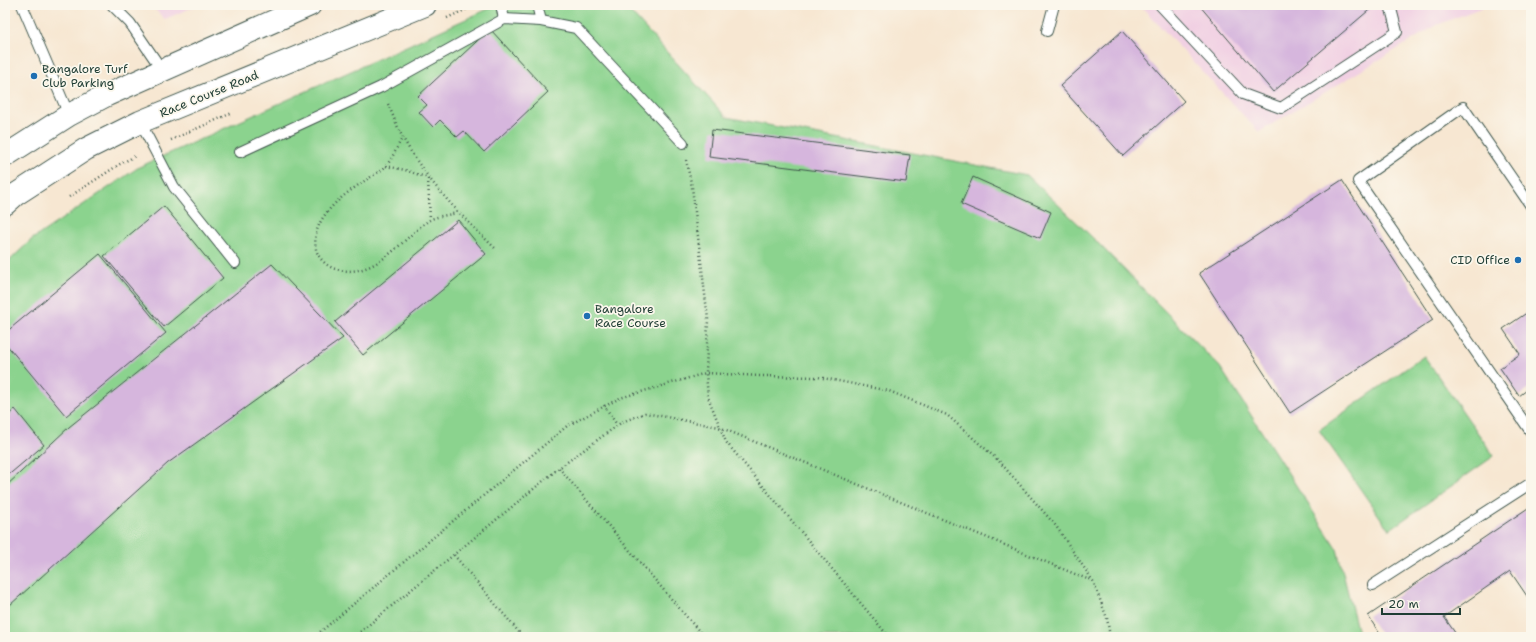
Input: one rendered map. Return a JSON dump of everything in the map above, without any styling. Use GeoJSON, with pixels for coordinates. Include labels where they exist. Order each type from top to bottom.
{"type":"FeatureCollection","features":[{"type":"Feature","properties":{"kind":"main road"},"geometry":{"type":"LineString","coordinates":[[5,156],[69,115],[108,95],[310,5]]}},
{"type":"Feature","properties":{"kind":"main road","name":"Race Course Road"},"geometry":{"type":"LineString","coordinates":[[5,204],[15,195],[86,149],[140,122],[425,5]]}},
{"type":"Feature","properties":{"kind":"lane"},"geometry":{"type":"LineString","coordinates":[[22,5],[69,115]]}},
{"type":"Feature","properties":{"kind":"lane"},"geometry":{"type":"LineString","coordinates":[[112,5],[130,23],[162,70]]}},
{"type":"Feature","properties":{"kind":"lane"},"geometry":{"type":"LineString","coordinates":[[501,5],[504,19]]}},
{"type":"Feature","properties":{"kind":"lane"},"geometry":{"type":"LineString","coordinates":[[537,5],[541,21]]}},
{"type":"Feature","properties":{"kind":"lane"},"geometry":{"type":"LineString","coordinates":[[1046,31],[1054,5]]}},
{"type":"Feature","properties":{"kind":"lane"},"geometry":{"type":"LineString","coordinates":[[1160,5],[1243,94],[1281,108],[1397,32],[1390,5]]}},
{"type":"Feature","properties":{"kind":"lane"},"geometry":{"type":"LineString","coordinates":[[240,152],[381,87],[504,19],[541,21],[576,28],[683,143]]}},
{"type":"Feature","properties":{"kind":"lane"},"geometry":{"type":"LineString","coordinates":[[1531,206],[1463,107],[1358,181],[1531,432]]}},
{"type":"Feature","properties":{"kind":"lane"},"geometry":{"type":"LineString","coordinates":[[140,122],[174,187],[235,263]]}},
{"type":"Feature","properties":{"kind":"lane"},"geometry":{"type":"LineString","coordinates":[[1373,585],[1531,483]]}},
{"type":"Feature","properties":{"kind":"path"},"geometry":{"type":"LineString","coordinates":[[381,87],[403,137],[428,178],[458,213],[497,250]]}},
{"type":"Feature","properties":{"kind":"path"},"geometry":{"type":"LineString","coordinates":[[403,137],[386,166],[359,184],[331,207],[321,220],[315,232],[315,242],[317,252],[324,263],[333,269],[344,272],[354,271],[372,265],[393,252],[430,220],[458,213]]}},
{"type":"Feature","properties":{"kind":"path"},"geometry":{"type":"LineString","coordinates":[[683,143],[692,187],[708,318],[706,373],[708,397],[719,427],[726,442],[889,637]]}},
{"type":"Feature","properties":{"kind":"path"},"geometry":{"type":"LineString","coordinates":[[70,197],[120,164]]}},
{"type":"Feature","properties":{"kind":"path"},"geometry":{"type":"LineString","coordinates":[[386,166],[405,170],[428,178]]}},
{"type":"Feature","properties":{"kind":"path"},"geometry":{"type":"LineString","coordinates":[[428,178],[430,220]]}},
{"type":"Feature","properties":{"kind":"path"},"geometry":{"type":"LineString","coordinates":[[314,637],[567,426],[620,398],[706,373],[818,377],[889,392],[947,415],[999,461],[1056,526],[1093,581],[1107,618],[1110,637]]}},
{"type":"Feature","properties":{"kind":"path"},"geometry":{"type":"LineString","coordinates":[[604,406],[618,424]]}},
{"type":"Feature","properties":{"kind":"path"},"geometry":{"type":"LineString","coordinates":[[354,637],[559,468],[618,424],[645,413],[719,427],[1093,581]]}},
{"type":"Feature","properties":{"kind":"path"},"geometry":{"type":"LineString","coordinates":[[559,468],[704,637]]}},
{"type":"Feature","properties":{"kind":"path"},"geometry":{"type":"LineString","coordinates":[[454,554],[523,637]]}},
{"type":"Feature","properties":{"kind":"shaded area"},"geometry":{"type":"Polygon","coordinates":[[[150,5],[198,5],[165,19],[150,5]]]}},
{"type":"Feature","properties":{"kind":"shaded area"},"geometry":{"type":"Polygon","coordinates":[[[1140,5],[1488,5],[1437,25],[1259,132],[1140,5]]]}},
{"type":"Feature","properties":{"kind":"green space","name":"Bangalore Race Course"},"geometry":{"type":"Polygon","coordinates":[[[497,5],[624,5],[726,117],[1027,175],[1092,237],[1220,367],[1337,549],[1359,637],[5,637],[5,265],[31,240],[139,167],[497,5]]]}},
{"type":"Feature","properties":{"kind":"green space"},"geometry":{"type":"Polygon","coordinates":[[[1424,356],[1494,456],[1389,530],[1319,430],[1424,356]]]}},
{"type":"Feature","properties":{"kind":"building"},"geometry":{"type":"Polygon","coordinates":[[[1199,5],[1375,5],[1273,92],[1199,5]]]}},
{"type":"Feature","properties":{"kind":"building"},"geometry":{"type":"Polygon","coordinates":[[[490,29],[548,92],[484,152],[464,131],[457,137],[440,120],[433,127],[419,112],[427,105],[418,96],[490,29]]]}},
{"type":"Feature","properties":{"kind":"building"},"geometry":{"type":"Polygon","coordinates":[[[1122,31],[1184,101],[1123,156],[1060,86],[1122,31]]]}},
{"type":"Feature","properties":{"kind":"building"},"geometry":{"type":"Polygon","coordinates":[[[712,130],[910,155],[906,182],[709,157],[712,130]]]}},
{"type":"Feature","properties":{"kind":"building"},"geometry":{"type":"Polygon","coordinates":[[[973,177],[1051,212],[1040,238],[961,204],[973,177]]]}},
{"type":"Feature","properties":{"kind":"building"},"geometry":{"type":"Polygon","coordinates":[[[1342,180],[1433,320],[1290,413],[1199,273],[1342,180]]]}},
{"type":"Feature","properties":{"kind":"building"},"geometry":{"type":"Polygon","coordinates":[[[164,206],[223,278],[164,327],[104,256],[164,206]]]}},
{"type":"Feature","properties":{"kind":"building"},"geometry":{"type":"Polygon","coordinates":[[[458,220],[486,254],[363,355],[335,322],[458,220]]]}},
{"type":"Feature","properties":{"kind":"building"},"geometry":{"type":"Polygon","coordinates":[[[100,254],[166,333],[66,416],[5,343],[5,333],[100,254]]]}},
{"type":"Feature","properties":{"kind":"building"},"geometry":{"type":"Polygon","coordinates":[[[272,264],[343,338],[168,463],[10,605],[5,600],[5,487],[69,427],[272,264]]]}},
{"type":"Feature","properties":{"kind":"building"},"geometry":{"type":"Polygon","coordinates":[[[1531,310],[1531,387],[1519,396],[1500,368],[1520,354],[1503,329],[1531,310]]]}},
{"type":"Feature","properties":{"kind":"building"},"geometry":{"type":"Polygon","coordinates":[[[15,409],[44,445],[5,478],[5,418],[15,409]]]}},
{"type":"Feature","properties":{"kind":"building"},"geometry":{"type":"Polygon","coordinates":[[[1531,506],[1531,602],[1510,571],[1444,617],[1458,637],[1382,637],[1368,616],[1531,506]]]}},
{"type":"Feature","properties":{"kind":"place","name":"Bangalore Turf Club Parking"},"geometry":{"type":"Point","coordinates":[34,76]}},
{"type":"Feature","properties":{"kind":"place","name":"CID Office"},"geometry":{"type":"Point","coordinates":[1518,260]}},
{"type":"Feature","properties":{"kind":"place","name":"Bangalore Race Course"},"geometry":{"type":"Point","coordinates":[587,316]}}]}
